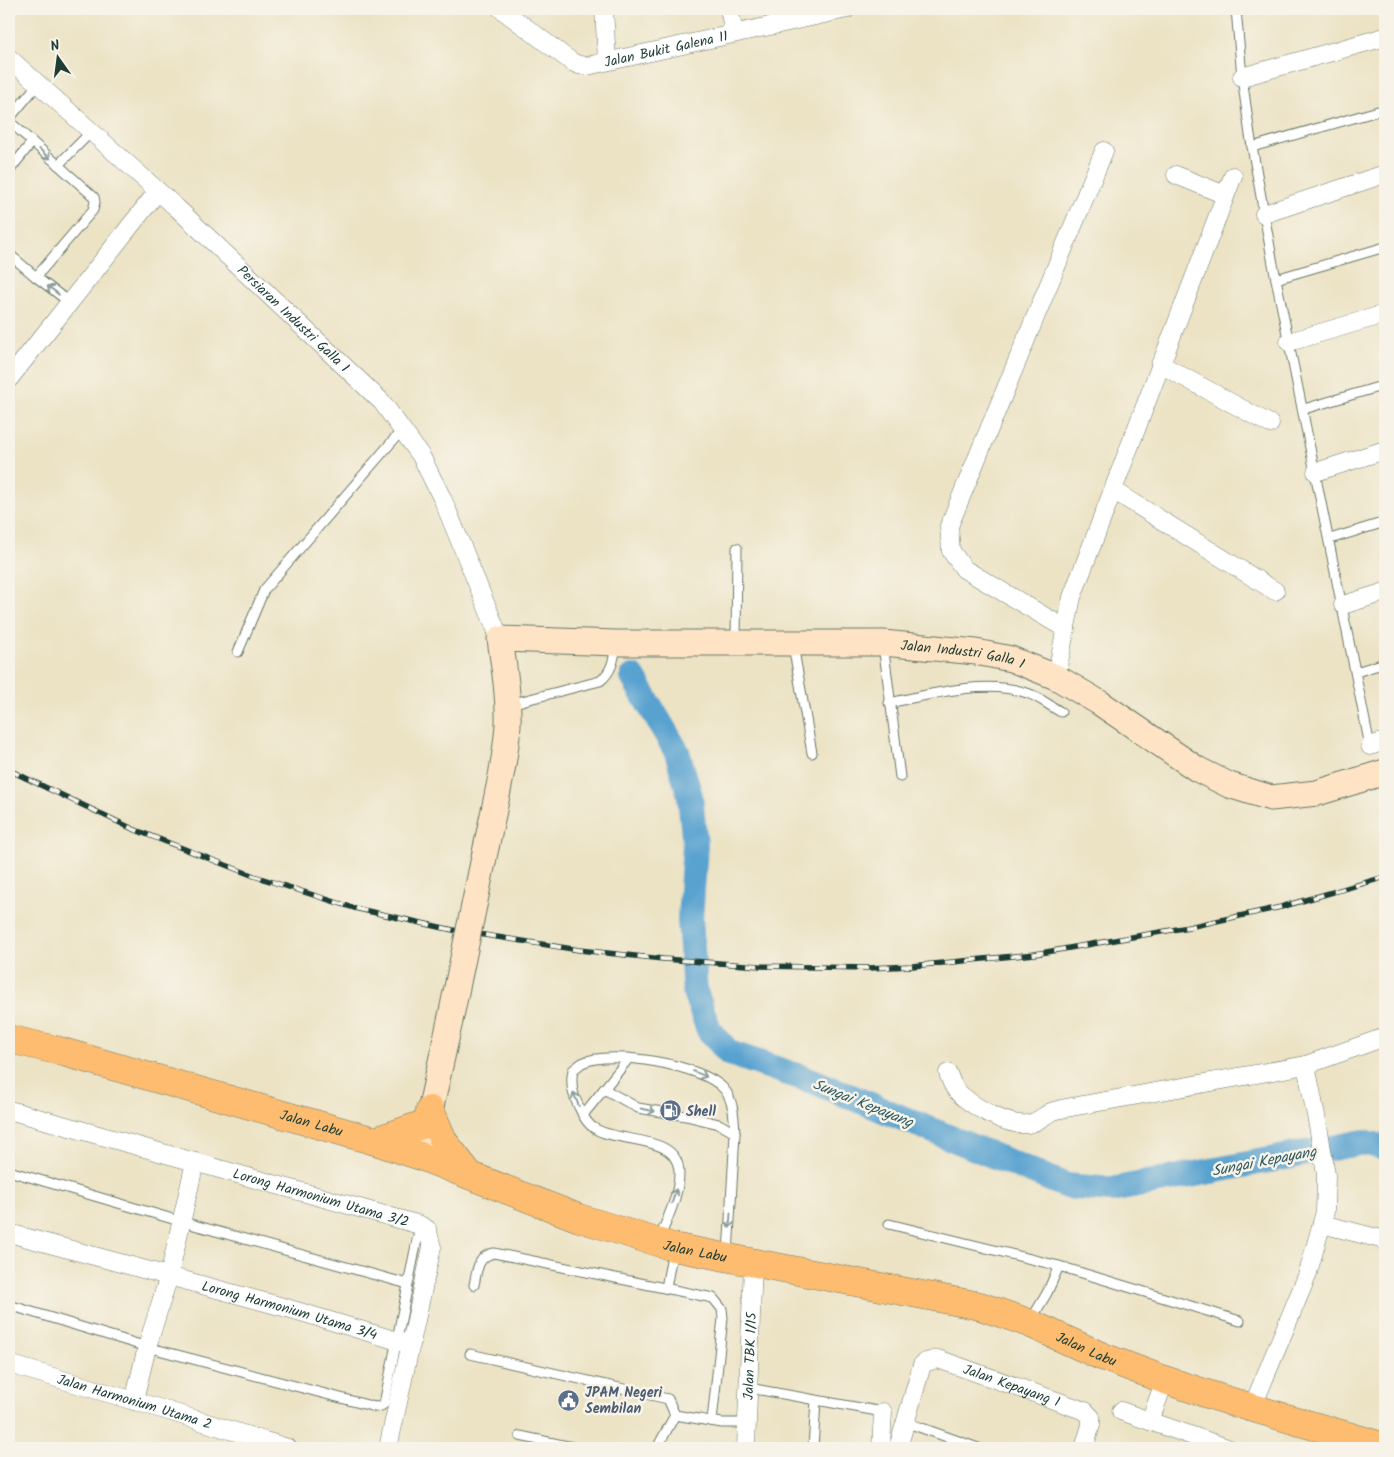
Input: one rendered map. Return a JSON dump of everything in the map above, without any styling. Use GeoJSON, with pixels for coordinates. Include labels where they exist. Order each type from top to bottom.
{"type":"FeatureCollection","features":[{"type":"Feature","properties":{"kind":"main road","name":"Jalan Industri Galla 1"},"geometry":{"type":"LineString","coordinates":[[500,640],[616,643],[792,642],[883,644],[976,652],[1011,659],[1056,678],[1100,703],[1197,769],[1229,785],[1271,798],[1317,793],[1385,772]]}},
{"type":"Feature","properties":{"kind":"main road"},"geometry":{"type":"LineString","coordinates":[[420,1156],[505,758],[508,704],[500,640]]}},
{"type":"Feature","properties":{"kind":"main road","name":"Jalan Labu"},"geometry":{"type":"LineString","coordinates":[[9,1039],[56,1050],[375,1141],[420,1156],[579,1218],[666,1244],[980,1306],[1029,1323],[1101,1356],[1165,1380],[1385,1447]]}},
{"type":"Feature","properties":{"kind":"main road"},"geometry":{"type":"LineString","coordinates":[[9,1056],[56,1050]]}},
{"type":"Feature","properties":{"kind":"main road"},"geometry":{"type":"LineString","coordinates":[[375,1141],[428,1116]]}},
{"type":"Feature","properties":{"kind":"main road"},"geometry":{"type":"LineString","coordinates":[[428,1116],[444,1142],[471,1176]]}},
{"type":"Feature","properties":{"kind":"street","name":"Jalan Bukit Galena 11"},"geometry":{"type":"LineString","coordinates":[[501,9],[572,62],[588,66],[847,9]]}},
{"type":"Feature","properties":{"kind":"street"},"geometry":{"type":"LineString","coordinates":[[604,9],[608,61]]}},
{"type":"Feature","properties":{"kind":"street"},"geometry":{"type":"LineString","coordinates":[[730,9],[734,33]]}},
{"type":"Feature","properties":{"kind":"street"},"geometry":{"type":"LineString","coordinates":[[1242,77],[1385,37]]}},
{"type":"Feature","properties":{"kind":"street","name":"Persiaran Industri Galla 1"},"geometry":{"type":"LineString","coordinates":[[9,58],[158,191],[382,402],[420,456],[443,500],[500,640]]}},
{"type":"Feature","properties":{"kind":"street"},"geometry":{"type":"LineString","coordinates":[[1066,629],[964,569],[952,551],[950,526],[1104,151]]}},
{"type":"Feature","properties":{"kind":"street"},"geometry":{"type":"LineString","coordinates":[[1176,174],[1225,195]]}},
{"type":"Feature","properties":{"kind":"street"},"geometry":{"type":"LineString","coordinates":[[1264,214],[1385,174]]}},
{"type":"Feature","properties":{"kind":"street"},"geometry":{"type":"LineString","coordinates":[[1056,678],[1072,597],[1233,176]]}},
{"type":"Feature","properties":{"kind":"street"},"geometry":{"type":"LineString","coordinates":[[9,379],[158,191]]}},
{"type":"Feature","properties":{"kind":"street"},"geometry":{"type":"LineString","coordinates":[[1290,342],[1385,314]]}},
{"type":"Feature","properties":{"kind":"street"},"geometry":{"type":"LineString","coordinates":[[1160,364],[1270,424]]}},
{"type":"Feature","properties":{"kind":"street"},"geometry":{"type":"LineString","coordinates":[[1316,472],[1385,450]]}},
{"type":"Feature","properties":{"kind":"street"},"geometry":{"type":"LineString","coordinates":[[1112,490],[1275,591]]}},
{"type":"Feature","properties":{"kind":"street"},"geometry":{"type":"LineString","coordinates":[[1343,605],[1385,592]]}},
{"type":"Feature","properties":{"kind":"street"},"geometry":{"type":"LineString","coordinates":[[948,1073],[956,1090],[962,1096],[1003,1121],[1022,1124],[1037,1122],[1052,1112],[1066,1108],[1306,1065],[1385,1037]]}},
{"type":"Feature","properties":{"kind":"street"},"geometry":{"type":"LineString","coordinates":[[1252,1408],[1307,1276],[1325,1212],[1326,1175],[1306,1065]]}},
{"type":"Feature","properties":{"kind":"street","name":"Lorong Harmonium Utama 3/2"},"geometry":{"type":"LineString","coordinates":[[9,1110],[420,1225],[427,1229],[432,1247],[404,1343]]}},
{"type":"Feature","properties":{"kind":"street"},"geometry":{"type":"LineString","coordinates":[[134,1400],[147,1347],[169,1276],[196,1162]]}},
{"type":"Feature","properties":{"kind":"street"},"geometry":{"type":"LineString","coordinates":[[1322,1224],[1385,1240]]}},
{"type":"Feature","properties":{"kind":"street","name":"Lorong Harmonium Utama 3/4"},"geometry":{"type":"LineString","coordinates":[[9,1233],[404,1343]]}},
{"type":"Feature","properties":{"kind":"street","name":"Jalan TBK 1/15"},"geometry":{"type":"LineString","coordinates":[[740,1260],[749,1388],[746,1448]]}},
{"type":"Feature","properties":{"kind":"street"},"geometry":{"type":"LineString","coordinates":[[388,1448],[404,1343]]}},
{"type":"Feature","properties":{"kind":"street","name":"Jalan Kepayang 1"},"geometry":{"type":"LineString","coordinates":[[905,1422],[922,1365],[931,1360],[938,1359],[1085,1411],[1091,1416],[1091,1425],[1084,1448]]}},
{"type":"Feature","properties":{"kind":"street","name":"Jalan Harmonium Utama 2"},"geometry":{"type":"LineString","coordinates":[[9,1364],[134,1400],[288,1448]]}},
{"type":"Feature","properties":{"kind":"street"},"geometry":{"type":"LineString","coordinates":[[1150,1421],[1165,1380]]}},
{"type":"Feature","properties":{"kind":"street"},"geometry":{"type":"LineString","coordinates":[[1121,1411],[1227,1448]]}},
{"type":"Feature","properties":{"kind":"street"},"geometry":{"type":"LineString","coordinates":[[881,1448],[883,1412]]}},
{"type":"Feature","properties":{"kind":"street"},"geometry":{"type":"LineString","coordinates":[[898,1448],[905,1422]]}},
{"type":"Feature","properties":{"kind":"lane"},"geometry":{"type":"LineString","coordinates":[[1236,9],[1242,77],[1252,147],[1276,280],[1304,409],[1356,672],[1378,744]]}},
{"type":"Feature","properties":{"kind":"lane"},"geometry":{"type":"LineString","coordinates":[[36,277],[93,210],[95,202],[94,197],[9,120],[38,84]]}},
{"type":"Feature","properties":{"kind":"lane"},"geometry":{"type":"LineString","coordinates":[[1252,147],[1385,108]]}},
{"type":"Feature","properties":{"kind":"lane"},"geometry":{"type":"LineString","coordinates":[[58,165],[92,132]]}},
{"type":"Feature","properties":{"kind":"lane"},"geometry":{"type":"LineString","coordinates":[[9,170],[32,142]]}},
{"type":"Feature","properties":{"kind":"lane"},"geometry":{"type":"LineString","coordinates":[[1276,280],[1385,247]]}},
{"type":"Feature","properties":{"kind":"lane"},"geometry":{"type":"LineString","coordinates":[[9,254],[69,302]]}},
{"type":"Feature","properties":{"kind":"lane"},"geometry":{"type":"LineString","coordinates":[[1304,409],[1385,385]]}},
{"type":"Feature","properties":{"kind":"lane"},"geometry":{"type":"LineString","coordinates":[[238,652],[264,590],[402,430]]}},
{"type":"Feature","properties":{"kind":"lane"},"geometry":{"type":"LineString","coordinates":[[1330,539],[1385,522]]}},
{"type":"Feature","properties":{"kind":"lane"},"geometry":{"type":"LineString","coordinates":[[736,643],[737,548]]}},
{"type":"Feature","properties":{"kind":"lane"},"geometry":{"type":"LineString","coordinates":[[792,642],[812,754]]}},
{"type":"Feature","properties":{"kind":"lane"},"geometry":{"type":"LineString","coordinates":[[508,704],[600,681],[608,675],[616,643]]}},
{"type":"Feature","properties":{"kind":"lane"},"geometry":{"type":"LineString","coordinates":[[883,644],[900,777]]}},
{"type":"Feature","properties":{"kind":"lane"},"geometry":{"type":"LineString","coordinates":[[1356,672],[1385,663]]}},
{"type":"Feature","properties":{"kind":"lane"},"geometry":{"type":"LineString","coordinates":[[890,703],[941,692],[994,687],[1028,694],[1061,712]]}},
{"type":"Feature","properties":{"kind":"lane"},"geometry":{"type":"LineString","coordinates":[[583,1115],[630,1058]]}},
{"type":"Feature","properties":{"kind":"lane"},"geometry":{"type":"LineString","coordinates":[[666,1288],[666,1244],[679,1172],[676,1161],[668,1151],[658,1144],[605,1133],[593,1128],[574,1098],[570,1081],[573,1070],[582,1062],[630,1058],[684,1068],[707,1077],[724,1088],[730,1100],[734,1116],[740,1260]]}},
{"type":"Feature","properties":{"kind":"lane"},"geometry":{"type":"LineString","coordinates":[[604,1089],[638,1108],[719,1124],[735,1133]]}},
{"type":"Feature","properties":{"kind":"lane"},"geometry":{"type":"LineString","coordinates":[[9,1171],[182,1222],[408,1284]]}},
{"type":"Feature","properties":{"kind":"lane"},"geometry":{"type":"LineString","coordinates":[[889,1224],[1059,1266],[1240,1320]]}},
{"type":"Feature","properties":{"kind":"lane"},"geometry":{"type":"LineString","coordinates":[[9,1305],[147,1347],[375,1407],[381,1406],[384,1404],[404,1343],[408,1284],[420,1225]]}},
{"type":"Feature","properties":{"kind":"lane"},"geometry":{"type":"LineString","coordinates":[[474,1286],[480,1260],[484,1256],[494,1253],[713,1298],[722,1309],[723,1318],[712,1422]]}},
{"type":"Feature","properties":{"kind":"lane"},"geometry":{"type":"LineString","coordinates":[[1029,1323],[1047,1293],[1059,1266]]}},
{"type":"Feature","properties":{"kind":"lane"},"geometry":{"type":"LineString","coordinates":[[470,1354],[668,1399],[676,1415]]}},
{"type":"Feature","properties":{"kind":"lane"},"geometry":{"type":"LineString","coordinates":[[749,1388],[883,1412]]}},
{"type":"Feature","properties":{"kind":"lane"},"geometry":{"type":"LineString","coordinates":[[813,1448],[816,1401]]}},
{"type":"Feature","properties":{"kind":"lane"},"geometry":{"type":"LineString","coordinates":[[676,1415],[712,1422],[746,1423]]}},
{"type":"Feature","properties":{"kind":"lane"},"geometry":{"type":"LineString","coordinates":[[657,1448],[676,1415]]}},
{"type":"Feature","properties":{"kind":"lane"},"geometry":{"type":"LineString","coordinates":[[905,1422],[978,1448]]}},
{"type":"Feature","properties":{"kind":"lane"},"geometry":{"type":"LineString","coordinates":[[520,1436],[578,1448]]}},
{"type":"Feature","properties":{"kind":"waterway","name":"Sungai Kepayang"},"geometry":{"type":"LineString","coordinates":[[633,677],[677,752],[690,796],[695,846],[690,919],[695,992],[709,1030],[729,1053],[815,1082],[1067,1186],[1111,1190],[1364,1142],[1385,1148]]}},
{"type":"Feature","properties":{"kind":"railway"},"geometry":{"type":"LineString","coordinates":[[9,770],[133,829],[254,876],[354,908],[453,930],[579,950],[663,959],[760,966],[869,968],[912,966],[1035,954],[1189,927],[1281,907],[1385,877]]}},
{"type":"Feature","properties":{"kind":"place","name":"Shell"},"geometry":{"type":"Point","coordinates":[670,1111]}},
{"type":"Feature","properties":{"kind":"place","name":"JPAM Negeri Sembilan"},"geometry":{"type":"Point","coordinates":[569,1400]}}]}
